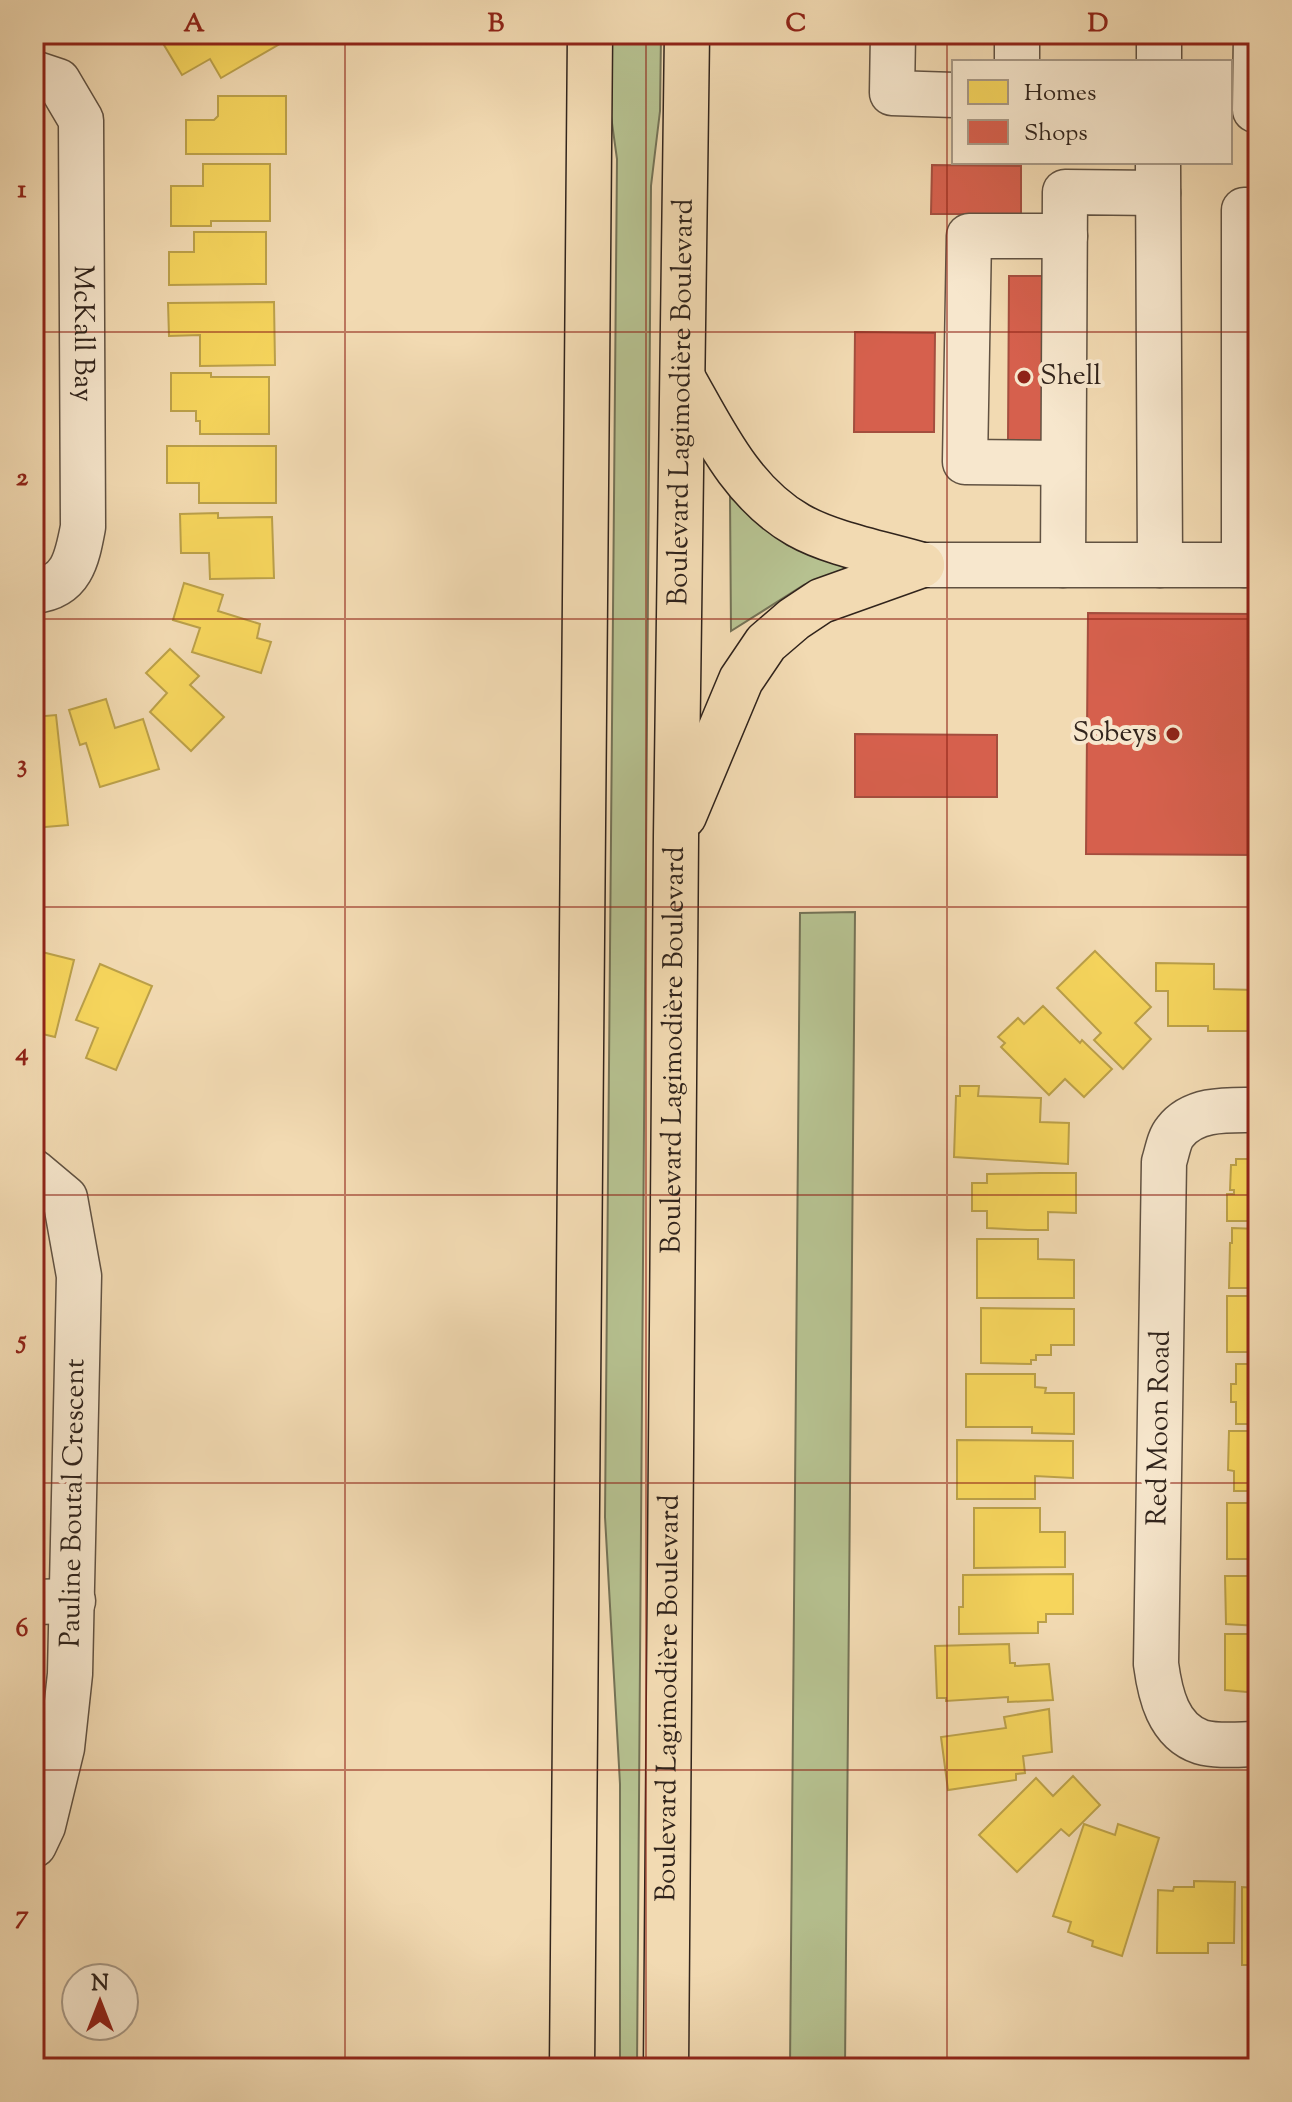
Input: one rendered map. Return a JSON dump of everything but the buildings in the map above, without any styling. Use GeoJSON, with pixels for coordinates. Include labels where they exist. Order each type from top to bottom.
{"type":"FeatureCollection","features":[{"type":"Feature","properties":{"kind":"main road"},"geometry":{"type":"LineString","coordinates":[[572,2068],[590,34]]}},
{"type":"Feature","properties":{"kind":"main road","name":"Boulevard Lagimodière Boulevard"},"geometry":{"type":"LineString","coordinates":[[666,2068],[676,837],[687,34]]}},
{"type":"Feature","properties":{"kind":"main road"},"geometry":{"type":"LineString","coordinates":[[683,378],[731,462],[775,508],[818,534],[922,565]]}},
{"type":"Feature","properties":{"kind":"main road"},"geometry":{"type":"LineString","coordinates":[[676,837],[741,680],[766,643],[821,601],[922,565]]}},
{"type":"Feature","properties":{"kind":"street"},"geometry":{"type":"LineString","coordinates":[[893,34],[892,93],[952,95]]}},
{"type":"Feature","properties":{"kind":"street"},"geometry":{"type":"LineString","coordinates":[[1017,34],[1017,60]]}},
{"type":"Feature","properties":{"kind":"street"},"geometry":{"type":"LineString","coordinates":[[1159,34],[1159,60]]}},
{"type":"Feature","properties":{"kind":"street"},"geometry":{"type":"LineString","coordinates":[[1248,110],[1256,34]]}},
{"type":"Feature","properties":{"kind":"street","name":"McKall Bay"},"geometry":{"type":"LineString","coordinates":[[34,73],[58,81],[81,120],[83,511],[76,563],[51,589],[34,591]]}},
{"type":"Feature","properties":{"kind":"street"},"geometry":{"type":"LineString","coordinates":[[1063,565],[1065,192],[1158,178],[1160,565]]}},
{"type":"Feature","properties":{"kind":"street"},"geometry":{"type":"LineString","coordinates":[[922,565],[1251,565],[1244,210],[1258,210]]}},
{"type":"Feature","properties":{"kind":"street"},"geometry":{"type":"LineString","coordinates":[[1063,463],[965,462],[969,236],[1065,236]]}},
{"type":"Feature","properties":{"kind":"street","name":"Red Moon Road"},"geometry":{"type":"LineString","coordinates":[[1258,1110],[1223,1110],[1193,1117],[1173,1133],[1164,1162],[1156,1664],[1160,1692],[1176,1725],[1199,1742],[1258,1744]]}},
{"type":"Feature","properties":{"kind":"street","name":"Pauline Boutal Crescent"},"geometry":{"type":"LineString","coordinates":[[34,1172],[65,1198],[79,1276],[53,1602],[62,1748],[43,1826],[34,1845]]}},
{"type":"Feature","properties":{"kind":"green space"},"geometry":{"type":"Polygon","coordinates":[[[612,34],[661,34],[660,111],[651,186],[637,2068],[620,2068],[620,1784],[605,1517],[617,159],[611,116],[612,34]]]}},
{"type":"Feature","properties":{"kind":"green space"},"geometry":{"type":"Polygon","coordinates":[[[730,497],[788,545],[825,559],[855,565],[804,585],[731,631],[730,497]]]}},
{"type":"Feature","properties":{"kind":"green space"},"geometry":{"type":"Polygon","coordinates":[[[855,912],[845,2068],[790,2068],[800,913],[855,912]]]}},
{"type":"Feature","properties":{"kind":"place","name":"Shell"},"geometry":{"type":"Point","coordinates":[1024,377]}},
{"type":"Feature","properties":{"kind":"place","name":"Sobeys"},"geometry":{"type":"Point","coordinates":[1173,734]}}]}
